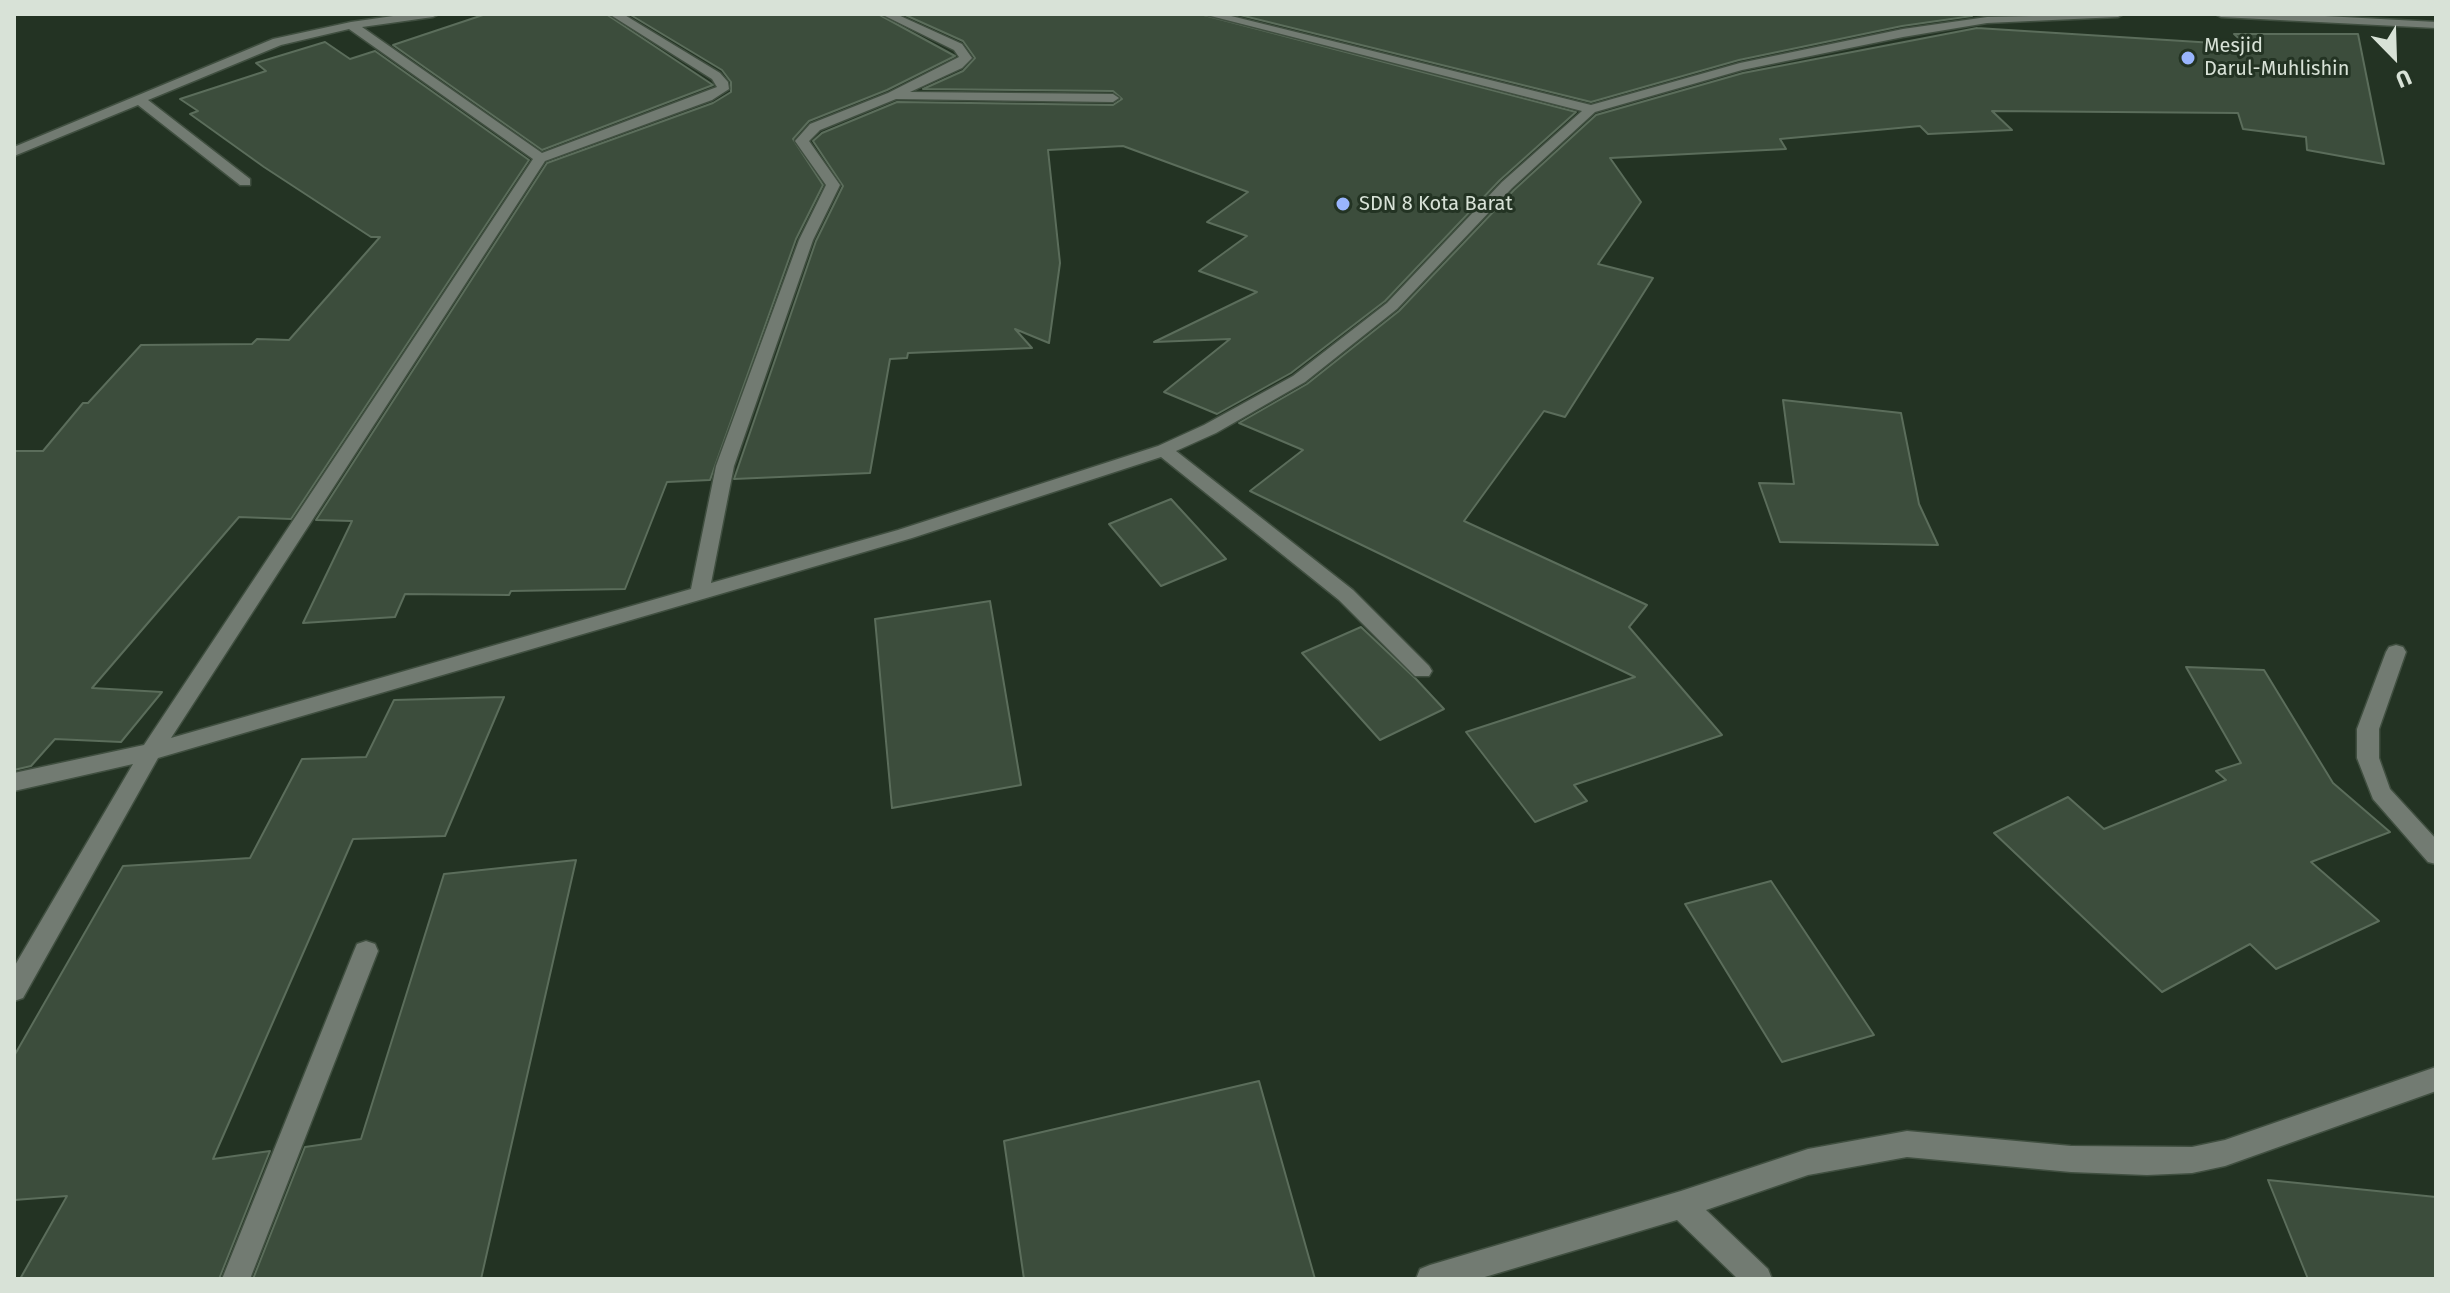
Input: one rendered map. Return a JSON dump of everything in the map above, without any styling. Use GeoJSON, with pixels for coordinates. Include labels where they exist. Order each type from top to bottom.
{"type":"FeatureCollection","features":[{"type":"Feature","properties":{"kind":"street"},"geometry":{"type":"LineString","coordinates":[[14,152],[259,49],[298,36],[433,14]]}},
{"type":"Feature","properties":{"kind":"street"},"geometry":{"type":"LineString","coordinates":[[14,990],[151,752],[540,158],[723,89],[722,82],[716,76],[615,14]]}},
{"type":"Feature","properties":{"kind":"street"},"geometry":{"type":"LineString","coordinates":[[700,592],[725,466],[806,240],[833,185],[802,141],[815,127],[892,96],[958,65],[966,58],[958,47],[887,14]]}},
{"type":"Feature","properties":{"kind":"street"},"geometry":{"type":"LineString","coordinates":[[1209,14],[1591,109]]}},
{"type":"Feature","properties":{"kind":"street"},"geometry":{"type":"LineString","coordinates":[[14,782],[151,752],[905,534],[1164,450],[1210,429],[1299,379],[1392,306],[1507,185],[1591,109],[1740,67],[1984,17],[2118,14]]}},
{"type":"Feature","properties":{"kind":"street"},"geometry":{"type":"LineString","coordinates":[[2221,14],[2404,18],[2436,25]]}},
{"type":"Feature","properties":{"kind":"street"},"geometry":{"type":"LineString","coordinates":[[351,25],[540,158]]}},
{"type":"Feature","properties":{"kind":"street"},"geometry":{"type":"LineString","coordinates":[[892,96],[1113,98]]}},
{"type":"Feature","properties":{"kind":"street"},"geometry":{"type":"LineString","coordinates":[[140,100],[245,182]]}},
{"type":"Feature","properties":{"kind":"street"},"geometry":{"type":"LineString","coordinates":[[1164,450],[1346,595],[1422,671]]}},
{"type":"Feature","properties":{"kind":"street"},"geometry":{"type":"LineString","coordinates":[[2396,652],[2368,729],[2368,758],[2381,793],[2436,855]]}},
{"type":"Feature","properties":{"kind":"street"},"geometry":{"type":"LineString","coordinates":[[236,1279],[366,951]]}},
{"type":"Feature","properties":{"kind":"street"},"geometry":{"type":"LineString","coordinates":[[1430,1279],[1681,1205],[1808,1162],[1907,1144],[2071,1159],[2192,1160],[2225,1153],[2436,1079]]}},
{"type":"Feature","properties":{"kind":"street"},"geometry":{"type":"LineString","coordinates":[[1681,1205],[1758,1279]]}},
{"type":"Feature","properties":{"kind":"building"},"geometry":{"type":"Polygon","coordinates":[[[486,14],[606,14],[713,85],[542,150],[393,45],[486,14]]]}},
{"type":"Feature","properties":{"kind":"building"},"geometry":{"type":"Polygon","coordinates":[[[629,14],[878,14],[955,56],[887,90],[809,121],[793,139],[823,185],[796,239],[710,480],[667,482],[625,589],[511,591],[509,595],[405,594],[395,617],[303,623],[352,521],[316,520],[547,163],[713,103],[731,92],[731,82],[722,70],[629,14]]]}},
{"type":"Feature","properties":{"kind":"building"},"geometry":{"type":"Polygon","coordinates":[[[903,14],[1200,14],[1576,112],[1500,180],[1385,301],[1291,373],[1217,414],[1164,392],[1230,339],[1154,342],[1257,292],[1199,271],[1247,236],[1207,222],[1248,192],[1123,146],[1048,150],[1060,263],[1049,343],[1015,329],[1032,348],[908,353],[907,358],[890,359],[870,473],[734,479],[816,241],[843,186],[813,141],[822,133],[897,102],[1113,105],[1122,99],[1113,91],[923,89],[963,71],[975,58],[963,41],[903,14]]]}},
{"type":"Feature","properties":{"kind":"building"},"geometry":{"type":"Polygon","coordinates":[[[1236,14],[1972,16],[1902,26],[1739,60],[1591,102],[1236,14]]]}},
{"type":"Feature","properties":{"kind":"building"},"geometry":{"type":"Polygon","coordinates":[[[1977,28],[2246,45],[2234,34],[2358,34],[2384,164],[2307,150],[2306,137],[2243,129],[2238,113],[1992,111],[2012,130],[1928,134],[1920,126],[1780,139],[1786,149],[1610,158],[1641,202],[1598,264],[1653,278],[1565,417],[1544,411],[1464,521],[1647,605],[1629,627],[1722,735],[1574,785],[1587,801],[1535,822],[1466,732],[1635,677],[1250,491],[1303,450],[1239,423],[1307,384],[1399,311],[1514,190],[1596,115],[1743,73],[1977,28]]]}},
{"type":"Feature","properties":{"kind":"building"},"geometry":{"type":"Polygon","coordinates":[[[325,42],[350,59],[375,51],[529,160],[291,519],[239,517],[92,688],[162,692],[121,742],[55,739],[31,766],[14,770],[14,451],[43,451],[83,403],[88,403],[141,345],[252,344],[257,339],[289,340],[380,237],[371,237],[264,167],[190,114],[198,111],[180,99],[266,71],[256,63],[325,42]]]}},
{"type":"Feature","properties":{"kind":"building"},"geometry":{"type":"Polygon","coordinates":[[[1783,400],[1901,413],[1919,504],[1938,545],[1780,542],[1759,483],[1794,484],[1783,400]]]}},
{"type":"Feature","properties":{"kind":"building"},"geometry":{"type":"Polygon","coordinates":[[[1171,499],[1226,559],[1161,586],[1109,524],[1171,499]]]}},
{"type":"Feature","properties":{"kind":"building"},"geometry":{"type":"Polygon","coordinates":[[[990,601],[1021,785],[892,808],[875,619],[990,601]]]}},
{"type":"Feature","properties":{"kind":"building"},"geometry":{"type":"Polygon","coordinates":[[[1361,627],[1444,709],[1380,740],[1302,653],[1361,627]]]}},
{"type":"Feature","properties":{"kind":"building"},"geometry":{"type":"Polygon","coordinates":[[[2186,667],[2264,670],[2333,783],[2390,832],[2311,862],[2379,921],[2276,969],[2250,944],[2162,992],[1994,833],[2068,797],[2104,829],[2226,780],[2216,771],[2241,763],[2186,667]]]}},
{"type":"Feature","properties":{"kind":"building"},"geometry":{"type":"Polygon","coordinates":[[[504,697],[445,836],[353,839],[213,1159],[270,1151],[219,1279],[20,1279],[67,1196],[14,1200],[14,1056],[123,866],[250,858],[302,759],[366,757],[394,700],[504,697]]]}},
{"type":"Feature","properties":{"kind":"building"},"geometry":{"type":"Polygon","coordinates":[[[576,860],[481,1279],[253,1279],[305,1147],[361,1139],[444,874],[576,860]]]}},
{"type":"Feature","properties":{"kind":"building"},"geometry":{"type":"Polygon","coordinates":[[[1771,881],[1874,1035],[1782,1062],[1685,904],[1771,881]]]}},
{"type":"Feature","properties":{"kind":"building"},"geometry":{"type":"Polygon","coordinates":[[[1259,1081],[1315,1279],[1024,1279],[1004,1141],[1259,1081]]]}},
{"type":"Feature","properties":{"kind":"building"},"geometry":{"type":"Polygon","coordinates":[[[2268,1180],[2436,1197],[2436,1279],[2308,1279],[2268,1180]]]}},
{"type":"Feature","properties":{"kind":"place","name":"Mesjid Darul-Muhlishin"},"geometry":{"type":"Point","coordinates":[2188,58]}},
{"type":"Feature","properties":{"kind":"place","name":"SDN 8 Kota Barat"},"geometry":{"type":"Point","coordinates":[1343,204]}}]}
